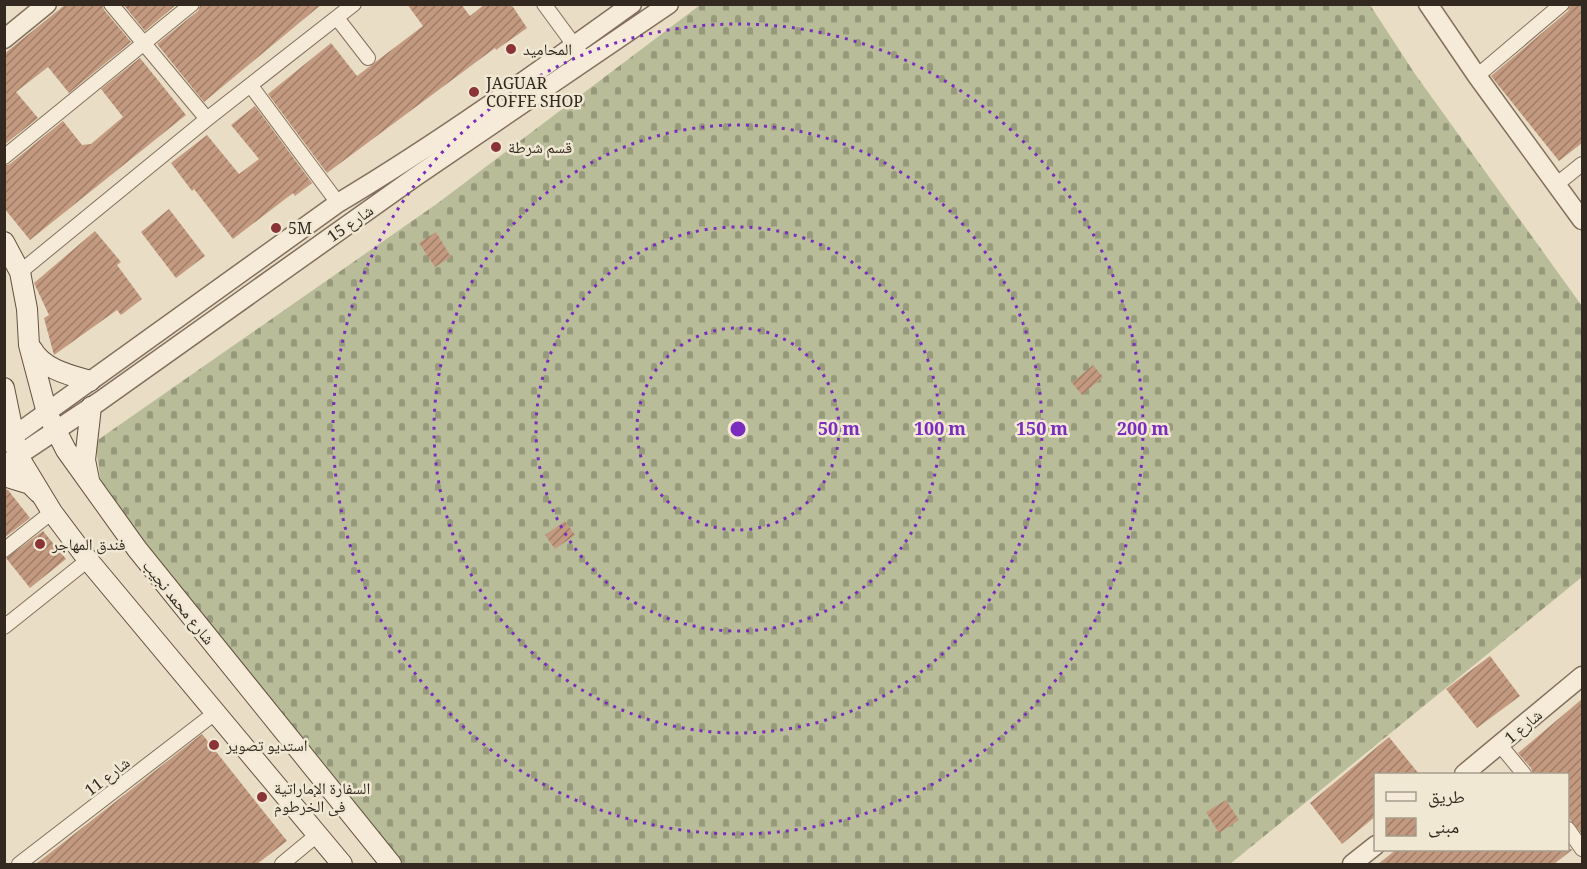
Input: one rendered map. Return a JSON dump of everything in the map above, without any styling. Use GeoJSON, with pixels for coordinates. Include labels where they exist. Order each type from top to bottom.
{"type":"FeatureCollection","features":[{"type":"Feature","properties":{"kind":"main road","name":"شارع محمد نجيب"},"geometry":{"type":"LineString","coordinates":[[4,242],[20,272],[27,309],[29,345],[46,413],[55,432],[90,486],[137,549],[391,864]]}},
{"type":"Feature","properties":{"kind":"main road"},"geometry":{"type":"LineString","coordinates":[[29,345],[37,358],[45,364],[90,381]]}},
{"type":"Feature","properties":{"kind":"main road"},"geometry":{"type":"LineString","coordinates":[[4,388],[10,450],[48,505],[88,560],[342,864]]}},
{"type":"Feature","properties":{"kind":"main road"},"geometry":{"type":"LineString","coordinates":[[90,486],[85,460],[91,407]]}},
{"type":"Feature","properties":{"kind":"main road"},"geometry":{"type":"LineString","coordinates":[[4,476],[30,484],[48,505]]}},
{"type":"Feature","properties":{"kind":"street"},"geometry":{"type":"LineString","coordinates":[[4,39],[47,4]]}},
{"type":"Feature","properties":{"kind":"street"},"geometry":{"type":"LineString","coordinates":[[111,4],[207,119]]}},
{"type":"Feature","properties":{"kind":"street"},"geometry":{"type":"LineString","coordinates":[[4,157],[192,4]]}},
{"type":"Feature","properties":{"kind":"street"},"geometry":{"type":"LineString","coordinates":[[20,272],[207,119],[354,4]]}},
{"type":"Feature","properties":{"kind":"street"},"geometry":{"type":"LineString","coordinates":[[544,4],[586,62]]}},
{"type":"Feature","properties":{"kind":"street","name":"شارع 15"},"geometry":{"type":"LineString","coordinates":[[10,450],[46,413],[338,203],[445,136],[632,4]]}},
{"type":"Feature","properties":{"kind":"street","name":"شارع 15"},"geometry":{"type":"LineString","coordinates":[[10,450],[55,432],[415,177],[669,4]]}},
{"type":"Feature","properties":{"kind":"street"},"geometry":{"type":"LineString","coordinates":[[1428,4],[1582,220]]}},
{"type":"Feature","properties":{"kind":"street"},"geometry":{"type":"LineString","coordinates":[[1478,76],[1562,4]]}},
{"type":"Feature","properties":{"kind":"street"},"geometry":{"type":"LineString","coordinates":[[337,18],[368,58]]}},
{"type":"Feature","properties":{"kind":"street"},"geometry":{"type":"LineString","coordinates":[[251,86],[338,203]]}},
{"type":"Feature","properties":{"kind":"street"},"geometry":{"type":"LineString","coordinates":[[1557,184],[1582,164]]}},
{"type":"Feature","properties":{"kind":"street"},"geometry":{"type":"LineString","coordinates":[[4,550],[48,505]]}},
{"type":"Feature","properties":{"kind":"street"},"geometry":{"type":"LineString","coordinates":[[4,627],[88,560]]}},
{"type":"Feature","properties":{"kind":"street","name":"شارع 1"},"geometry":{"type":"LineString","coordinates":[[1465,773],[1582,676]]}},
{"type":"Feature","properties":{"kind":"street","name":"شارع 11"},"geometry":{"type":"LineString","coordinates":[[19,864],[215,713]]}},
{"type":"Feature","properties":{"kind":"street"},"geometry":{"type":"LineString","coordinates":[[1500,745],[1523,773]]}},
{"type":"Feature","properties":{"kind":"street"},"geometry":{"type":"LineString","coordinates":[[1569,830],[1582,849]]}},
{"type":"Feature","properties":{"kind":"street"},"geometry":{"type":"LineString","coordinates":[[282,864],[317,835]]}},
{"type":"Feature","properties":{"kind":"street"},"geometry":{"type":"LineString","coordinates":[[1352,864],[1374,847]]}},
{"type":"Feature","properties":{"kind":"green space"},"geometry":{"type":"Polygon","coordinates":[[[700,5],[1370,5],[1415,74],[1582,306],[1582,577],[1230,864],[391,864],[103,496],[95,442],[438,203],[700,5]]]}},
{"type":"Feature","properties":{"kind":"building"},"geometry":{"type":"Polygon","coordinates":[[[66,4],[102,4],[104,10],[131,42],[69,93],[48,67],[16,92],[38,118],[4,145],[4,54],[66,4]]]}},
{"type":"Feature","properties":{"kind":"building"},"geometry":{"type":"Polygon","coordinates":[[[123,4],[177,4],[145,31],[123,4]]]}},
{"type":"Feature","properties":{"kind":"building"},"geometry":{"type":"Polygon","coordinates":[[[201,4],[322,4],[204,102],[157,44],[198,11],[201,4]]]}},
{"type":"Feature","properties":{"kind":"building"},"geometry":{"type":"Polygon","coordinates":[[[407,4],[461,4],[470,16],[485,4],[511,4],[527,28],[496,50],[495,48],[327,173],[268,94],[331,43],[357,76],[423,26],[407,4]]]}},
{"type":"Feature","properties":{"kind":"building"},"geometry":{"type":"Polygon","coordinates":[[[1571,4],[1582,4],[1582,143],[1559,161],[1491,76],[1568,11],[1571,4]]]}},
{"type":"Feature","properties":{"kind":"building"},"geometry":{"type":"Polygon","coordinates":[[[140,58],[186,115],[30,240],[4,208],[4,166],[10,164],[63,121],[82,145],[91,144],[123,117],[101,89],[140,58]]]}},
{"type":"Feature","properties":{"kind":"building"},"geometry":{"type":"Polygon","coordinates":[[[255,106],[312,183],[295,196],[293,193],[233,239],[171,163],[207,135],[239,174],[259,159],[231,125],[255,106]]]}},
{"type":"Feature","properties":{"kind":"building"},"geometry":{"type":"Polygon","coordinates":[[[169,209],[205,256],[176,278],[141,232],[169,209]]]}},
{"type":"Feature","properties":{"kind":"building"},"geometry":{"type":"Polygon","coordinates":[[[95,231],[121,262],[117,265],[142,299],[121,315],[117,310],[54,355],[44,318],[49,315],[34,283],[95,231]]]}},
{"type":"Feature","properties":{"kind":"building"},"geometry":{"type":"Polygon","coordinates":[[[436,232],[451,257],[435,267],[419,243],[436,232]]]}},
{"type":"Feature","properties":{"kind":"building"},"geometry":{"type":"Polygon","coordinates":[[[1093,365],[1103,377],[1082,395],[1072,383],[1093,365]]]}},
{"type":"Feature","properties":{"kind":"building"},"geometry":{"type":"Polygon","coordinates":[[[4,489],[8,490],[30,518],[4,538],[4,489]]]}},
{"type":"Feature","properties":{"kind":"building"},"geometry":{"type":"Polygon","coordinates":[[[565,521],[575,535],[555,549],[545,535],[565,521]]]}},
{"type":"Feature","properties":{"kind":"building"},"geometry":{"type":"Polygon","coordinates":[[[43,531],[66,559],[30,588],[6,558],[43,531]]]}},
{"type":"Feature","properties":{"kind":"building"},"geometry":{"type":"Polygon","coordinates":[[[1490,656],[1520,696],[1477,728],[1446,689],[1490,656]]]}},
{"type":"Feature","properties":{"kind":"building"},"geometry":{"type":"Polygon","coordinates":[[[1582,699],[1582,834],[1569,818],[1569,773],[1533,773],[1518,753],[1582,699]]]}},
{"type":"Feature","properties":{"kind":"building"},"geometry":{"type":"Polygon","coordinates":[[[202,734],[287,841],[257,864],[36,864],[202,734]]]}},
{"type":"Feature","properties":{"kind":"building"},"geometry":{"type":"Polygon","coordinates":[[[1389,737],[1418,773],[1374,773],[1374,818],[1342,844],[1310,803],[1389,737]]]}},
{"type":"Feature","properties":{"kind":"building"},"geometry":{"type":"Polygon","coordinates":[[[1226,800],[1239,820],[1219,833],[1206,812],[1226,800]]]}},
{"type":"Feature","properties":{"kind":"building"},"geometry":{"type":"Polygon","coordinates":[[[1572,850],[1554,864],[1378,864],[1394,851],[1572,850]]]}},
{"type":"Feature","properties":{"kind":"place","name":"المحاميد"},"geometry":{"type":"Point","coordinates":[511,49]}},
{"type":"Feature","properties":{"kind":"place","name":"JAGUAR COFFE SHOP"},"geometry":{"type":"Point","coordinates":[474,92]}},
{"type":"Feature","properties":{"kind":"place","name":"قسم شرطة"},"geometry":{"type":"Point","coordinates":[496,147]}},
{"type":"Feature","properties":{"kind":"place","name":"5M"},"geometry":{"type":"Point","coordinates":[276,228]}},
{"type":"Feature","properties":{"kind":"place","name":"فندق المهاجر"},"geometry":{"type":"Point","coordinates":[40,544]}},
{"type":"Feature","properties":{"kind":"place","name":"استديو تصوير"},"geometry":{"type":"Point","coordinates":[214,745]}},
{"type":"Feature","properties":{"kind":"place","name":"السفارة الإماراتية فى الخرطوم"},"geometry":{"type":"Point","coordinates":[262,797]}}]}
